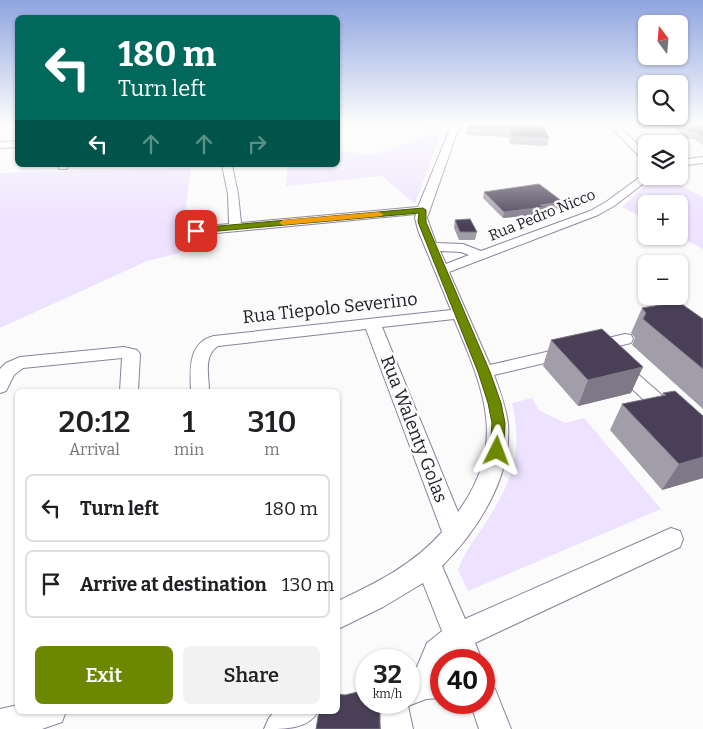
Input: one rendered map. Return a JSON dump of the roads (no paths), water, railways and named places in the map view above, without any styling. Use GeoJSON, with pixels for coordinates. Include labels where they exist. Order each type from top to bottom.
{"type":"FeatureCollection","features":[{"type":"Feature","properties":{"kind":"street"},"geometry":{"type":"LineString","coordinates":[[340,614],[394,586],[428,562],[455,535],[474,508],[489,479],[497,451],[498,423],[484,372],[421,218],[443,158]]}},
{"type":"Feature","properties":{"kind":"street"},"geometry":{"type":"LineString","coordinates":[[688,162],[703,160]]}},
{"type":"Feature","properties":{"kind":"street"},"geometry":{"type":"LineString","coordinates":[[227,167],[233,194],[236,227]]}},
{"type":"Feature","properties":{"kind":"street","name":"Rua Pedro Nicco"},"geometry":{"type":"LineString","coordinates":[[442,270],[594,213],[638,183]]}},
{"type":"Feature","properties":{"kind":"street"},"geometry":{"type":"LineString","coordinates":[[196,231],[423,210]]}},
{"type":"Feature","properties":{"kind":"street"},"geometry":{"type":"LineString","coordinates":[[432,247],[463,248],[481,256]]}},
{"type":"Feature","properties":{"kind":"street","name":"Rua Tiepolo Severino"},"geometry":{"type":"LineString","coordinates":[[200,389],[200,355],[206,345],[223,339],[460,314]]}},
{"type":"Feature","properties":{"kind":"street","name":"Rua Walenty Golas"},"geometry":{"type":"LineString","coordinates":[[372,323],[455,535]]}},
{"type":"Feature","properties":{"kind":"street"},"geometry":{"type":"LineString","coordinates":[[484,372],[625,340]]}},
{"type":"Feature","properties":{"kind":"street"},"geometry":{"type":"LineString","coordinates":[[597,346],[681,424]]}},
{"type":"Feature","properties":{"kind":"street"},"geometry":{"type":"LineString","coordinates":[[0,387],[6,371],[12,365],[124,352],[131,354],[129,389]]}},
{"type":"Feature","properties":{"kind":"street"},"geometry":{"type":"LineString","coordinates":[[425,686],[437,653],[463,648],[671,539]]}},
{"type":"Feature","properties":{"kind":"street"},"geometry":{"type":"LineString","coordinates":[[428,562],[463,648]]}},
{"type":"Feature","properties":{"kind":"street"},"geometry":{"type":"LineString","coordinates":[[0,725],[40,714]]}},
{"type":"Feature","properties":{"kind":"street"},"geometry":{"type":"LineString","coordinates":[[280,729],[294,714]]}},
{"type":"Feature","properties":{"kind":"street"},"geometry":{"type":"LineString","coordinates":[[394,714],[397,729]]}},
{"type":"Feature","properties":{"kind":"street"},"geometry":{"type":"LineString","coordinates":[[489,714],[495,729]]}}]}
